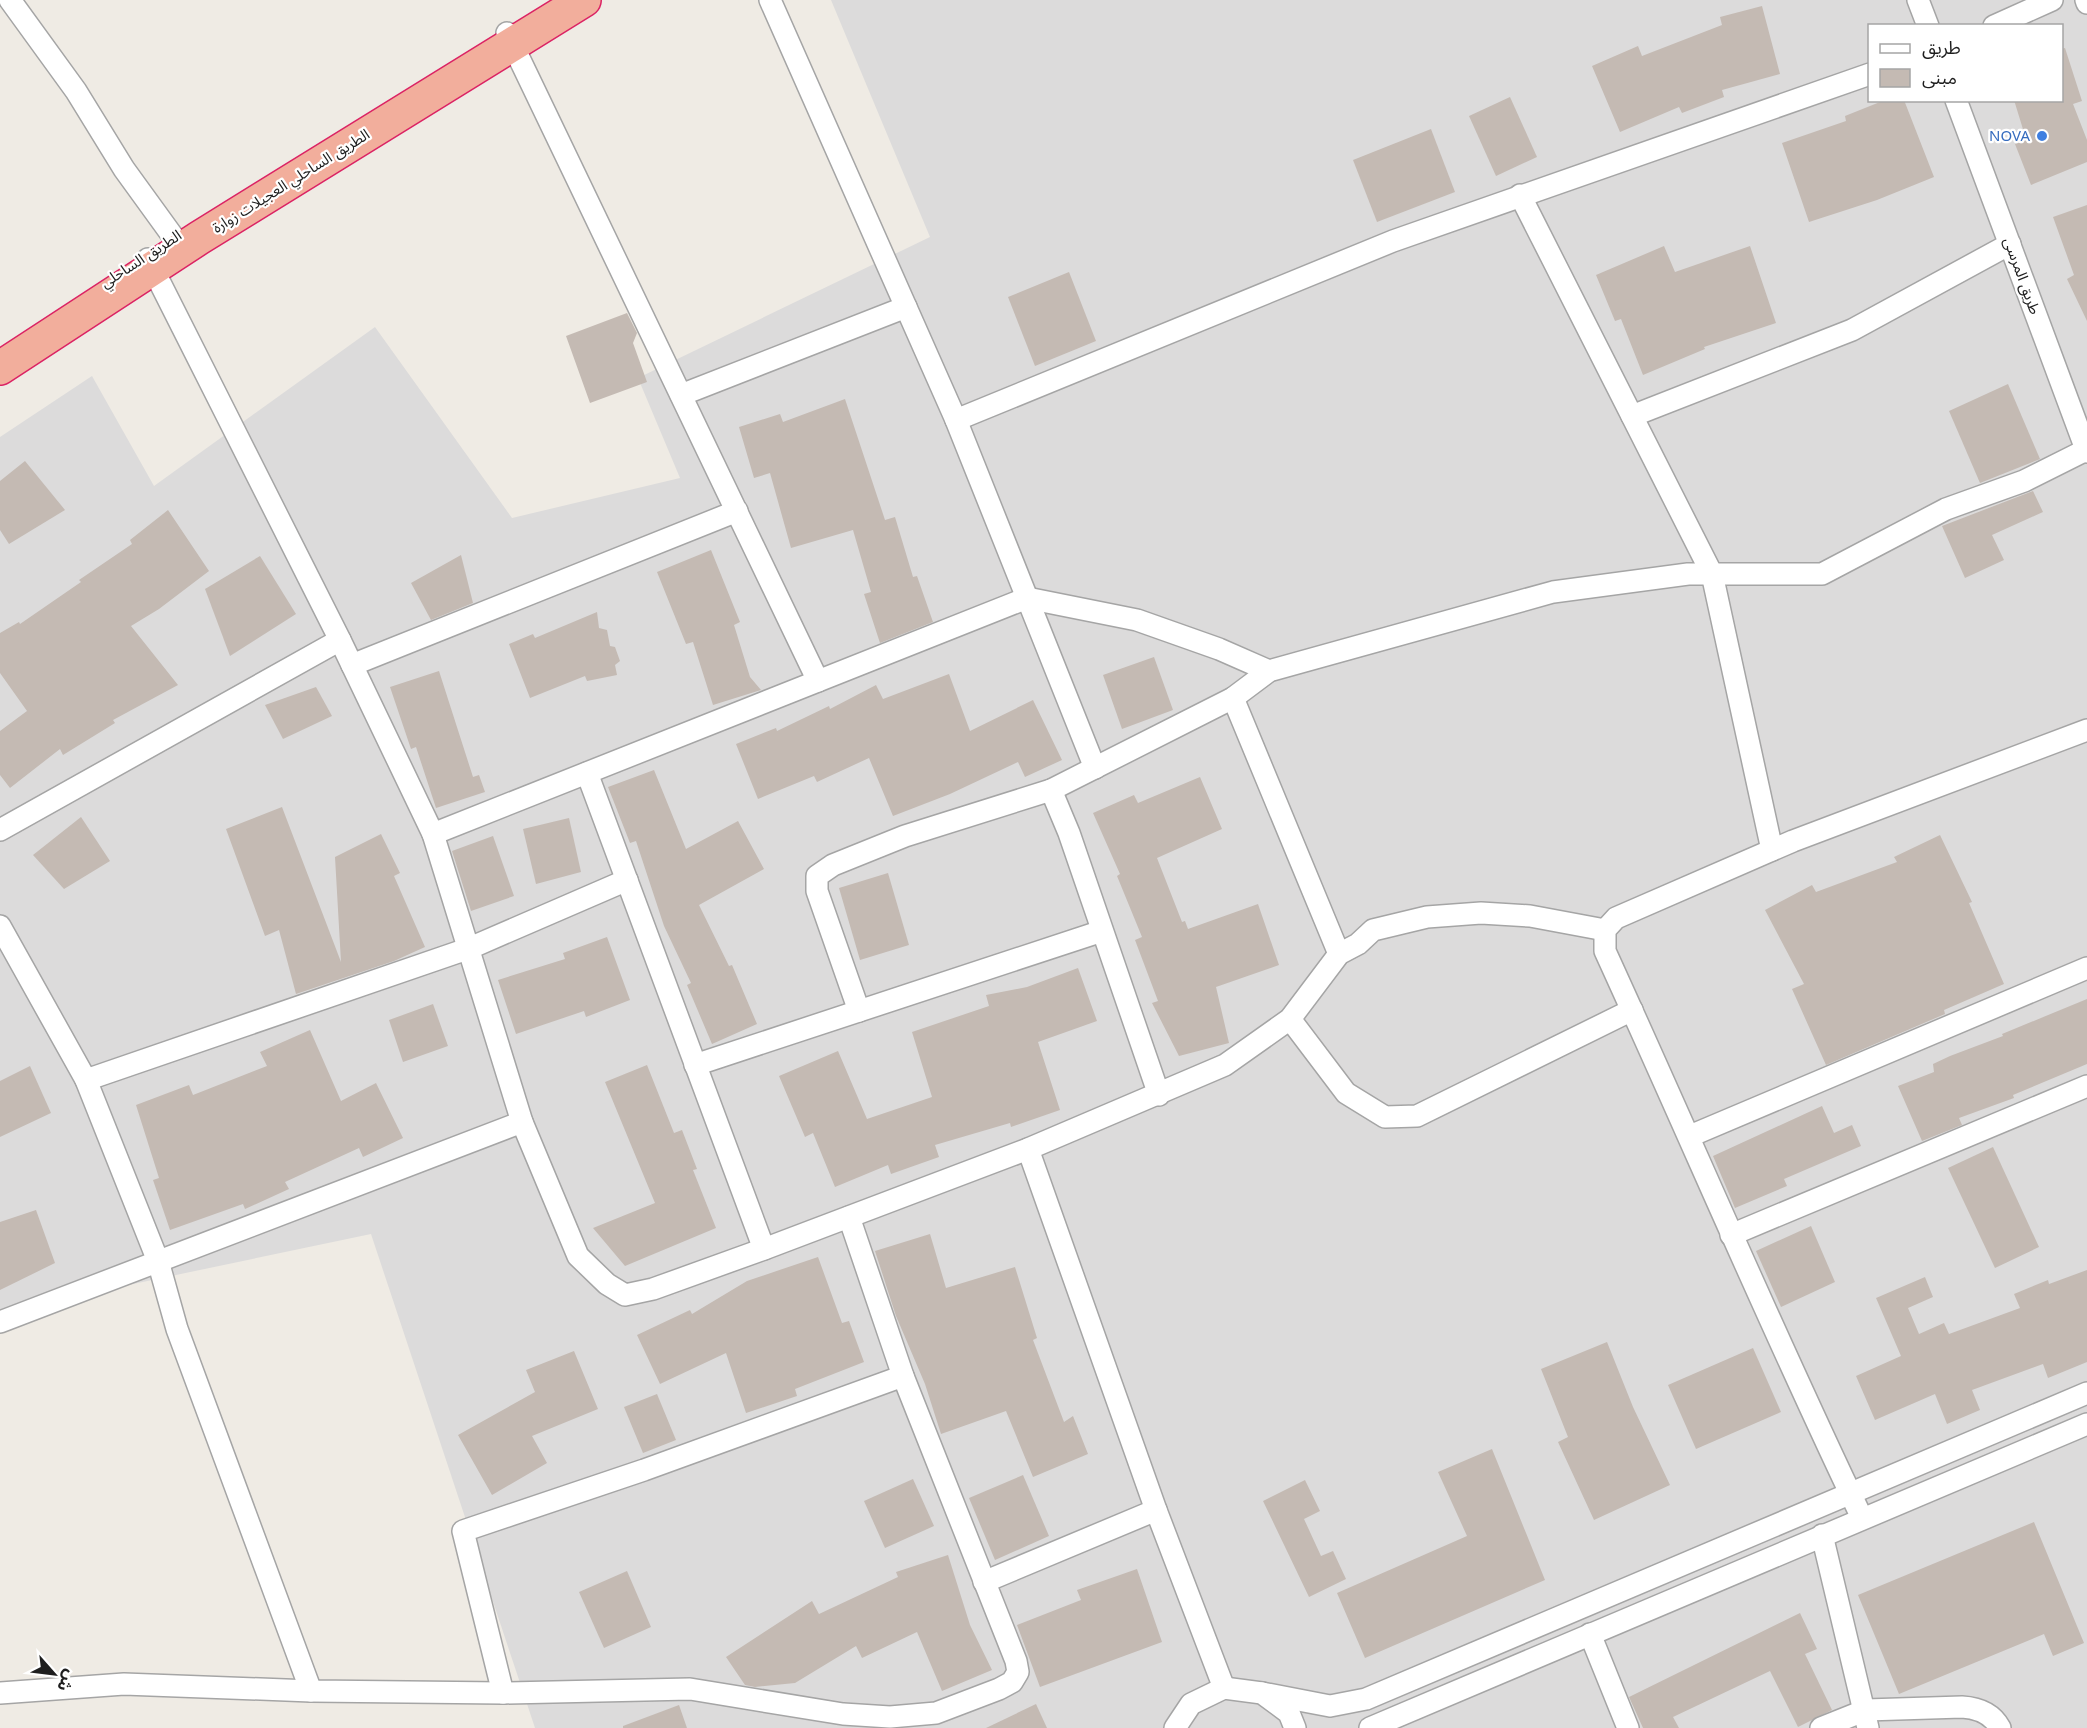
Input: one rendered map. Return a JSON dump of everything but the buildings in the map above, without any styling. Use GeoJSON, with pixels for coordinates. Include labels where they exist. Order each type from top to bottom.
{"type":"FeatureCollection","features":[{"type":"Feature","properties":{"kind":"highway","name":"الطريق الساحلي"},"geometry":{"type":"LineString","coordinates":[[0,351],[149,262],[174,237],[509,39],[558,0]]}},
{"type":"Feature","properties":{"kind":"highway","name":"الطريق الساحلي العجيلات زوارة"},"geometry":{"type":"LineString","coordinates":[[0,368],[149,262],[509,39],[584,0]]}},
{"type":"Feature","properties":{"kind":"street"},"geometry":{"type":"LineString","coordinates":[[10,0],[76,91],[124,169],[174,237]]}},
{"type":"Feature","properties":{"kind":"street"},"geometry":{"type":"LineString","coordinates":[[770,0],[956,420],[1095,768]]}},
{"type":"Feature","properties":{"kind":"street"},"geometry":{"type":"LineString","coordinates":[[1918,0],[1927,24]]}},
{"type":"Feature","properties":{"kind":"street"},"geometry":{"type":"LineString","coordinates":[[1998,24],[2052,0]]}},
{"type":"Feature","properties":{"kind":"street"},"geometry":{"type":"LineString","coordinates":[[509,39],[818,681]]}},
{"type":"Feature","properties":{"kind":"street"},"geometry":{"type":"LineString","coordinates":[[956,420],[1393,241],[1868,74]]}},
{"type":"Feature","properties":{"kind":"street","name":"طريق المرسى"},"geometry":{"type":"LineString","coordinates":[[1957,102],[2086,451]]}},
{"type":"Feature","properties":{"kind":"street"},"geometry":{"type":"LineString","coordinates":[[1520,195],[1712,574],[1772,850]]}},
{"type":"Feature","properties":{"kind":"street"},"geometry":{"type":"LineString","coordinates":[[1632,416],[1852,330],[2010,244]]}},
{"type":"Feature","properties":{"kind":"street"},"geometry":{"type":"LineString","coordinates":[[149,262],[340,640],[433,834],[522,1122],[579,1256],[607,1284],[625,1295],[653,1289],[764,1249],[1028,1149],[1225,1065],[1290,1019],[1339,954],[1358,944],[1373,930],[1426,917],[1481,913],[1530,916],[1605,930]]}},
{"type":"Feature","properties":{"kind":"street"},"geometry":{"type":"LineString","coordinates":[[681,395],[906,307]]}},
{"type":"Feature","properties":{"kind":"street"},"geometry":{"type":"LineString","coordinates":[[859,1011],[817,891],[818,876],[833,865],[905,836],[1051,790],[1233,698],[1269,671],[1553,592],[1689,574],[1822,574],[1946,509],[2024,481],[2086,451]]}},
{"type":"Feature","properties":{"kind":"street"},"geometry":{"type":"LineString","coordinates":[[352,665],[736,511]]}},
{"type":"Feature","properties":{"kind":"street"},"geometry":{"type":"LineString","coordinates":[[433,834],[1028,598],[1137,620],[1219,649],[1269,671]]}},
{"type":"Feature","properties":{"kind":"street"},"geometry":{"type":"LineString","coordinates":[[0,830],[340,640]]}},
{"type":"Feature","properties":{"kind":"street"},"geometry":{"type":"LineString","coordinates":[[1233,698],[1339,954]]}},
{"type":"Feature","properties":{"kind":"street"},"geometry":{"type":"LineString","coordinates":[[1862,1518],[1731,1234],[1690,1136],[1605,951],[1605,930],[1616,918],[1772,850],[2087,730]]}},
{"type":"Feature","properties":{"kind":"street"},"geometry":{"type":"LineString","coordinates":[[587,773],[764,1249]]}},
{"type":"Feature","properties":{"kind":"street"},"geometry":{"type":"LineString","coordinates":[[1051,790],[1159,1095]]}},
{"type":"Feature","properties":{"kind":"street"},"geometry":{"type":"LineString","coordinates":[[86,1080],[470,948],[627,880]]}},
{"type":"Feature","properties":{"kind":"street"},"geometry":{"type":"LineString","coordinates":[[0,926],[86,1080],[158,1262],[177,1329],[311,1692]]}},
{"type":"Feature","properties":{"kind":"street"},"geometry":{"type":"LineString","coordinates":[[695,1065],[1102,932]]}},
{"type":"Feature","properties":{"kind":"street"},"geometry":{"type":"LineString","coordinates":[[1690,1136],[2087,968]]}},
{"type":"Feature","properties":{"kind":"street"},"geometry":{"type":"LineString","coordinates":[[1290,1019],[1346,1094],[1384,1117],[1417,1116],[1632,1010]]}},
{"type":"Feature","properties":{"kind":"street"},"geometry":{"type":"LineString","coordinates":[[1731,1234],[2087,1086]]}},
{"type":"Feature","properties":{"kind":"street"},"geometry":{"type":"LineString","coordinates":[[0,1322],[522,1122]]}},
{"type":"Feature","properties":{"kind":"street"},"geometry":{"type":"LineString","coordinates":[[1028,1149],[1156,1510],[1224,1688]]}},
{"type":"Feature","properties":{"kind":"street"},"geometry":{"type":"LineString","coordinates":[[0,1693],[124,1684],[311,1692],[503,1693],[690,1689],[843,1714],[890,1717],[936,1713],[1012,1682],[1018,1672],[1016,1661],[903,1376],[849,1217]]}},
{"type":"Feature","properties":{"kind":"street"},"geometry":{"type":"LineString","coordinates":[[503,1693],[463,1531],[644,1470],[903,1376]]}},
{"type":"Feature","properties":{"kind":"street"},"geometry":{"type":"LineString","coordinates":[[1175,1728],[1191,1704],[1224,1688],[1330,1706],[1366,1699],[2087,1393]]}},
{"type":"Feature","properties":{"kind":"street"},"geometry":{"type":"LineString","coordinates":[[1370,1728],[2087,1424]]}},
{"type":"Feature","properties":{"kind":"street"},"geometry":{"type":"LineString","coordinates":[[984,1582],[1156,1510]]}},
{"type":"Feature","properties":{"kind":"street"},"geometry":{"type":"LineString","coordinates":[[1822,1535],[1867,1719]]}},
{"type":"Feature","properties":{"kind":"street"},"geometry":{"type":"LineString","coordinates":[[1590,1634],[1628,1728]]}},
{"type":"Feature","properties":{"kind":"street"},"geometry":{"type":"LineString","coordinates":[[1262,1693],[1288,1713],[1295,1728]]}},
{"type":"Feature","properties":{"kind":"street"},"geometry":{"type":"LineString","coordinates":[[1821,1728],[1867,1719],[1977,1708],[1990,1716],[2000,1728]]}},
{"type":"Feature","properties":{"kind":"shaded area"},"geometry":{"type":"Polygon","coordinates":[[[831,0],[2087,0],[2087,1728],[535,1728],[371,1234],[0,1312],[0,437],[92,376],[154,486],[375,327],[512,518],[680,478],[638,378],[930,237],[831,0]]]}},
{"type":"Feature","properties":{"kind":"place","name":"NOVA"},"geometry":{"type":"Point","coordinates":[2042,136]}}]}
